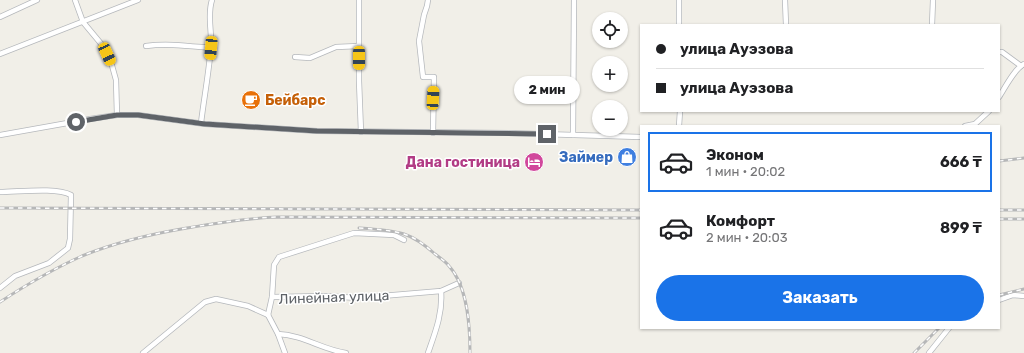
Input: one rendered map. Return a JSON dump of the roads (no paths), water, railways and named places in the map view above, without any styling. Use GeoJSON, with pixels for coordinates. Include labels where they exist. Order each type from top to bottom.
{"type":"FeatureCollection","features":[{"type":"Feature","properties":{"kind":"street"},"geometry":{"type":"LineString","coordinates":[[0,17],[37,0]]}},
{"type":"Feature","properties":{"kind":"street"},"geometry":{"type":"LineString","coordinates":[[75,0],[83,22],[103,46],[110,62],[116,80],[117,115]]}},
{"type":"Feature","properties":{"kind":"street"},"geometry":{"type":"LineString","coordinates":[[0,54],[138,0]]}},
{"type":"Feature","properties":{"kind":"street"},"geometry":{"type":"LineString","coordinates":[[201,123],[211,48],[209,6],[212,0]]}},
{"type":"Feature","properties":{"kind":"street"},"geometry":{"type":"LineString","coordinates":[[359,0],[360,132]]}},
{"type":"Feature","properties":{"kind":"street"},"geometry":{"type":"LineString","coordinates":[[428,0],[420,41],[423,77],[434,77],[433,133]]}},
{"type":"Feature","properties":{"kind":"street"},"geometry":{"type":"LineString","coordinates":[[573,135],[574,0]]}},
{"type":"Feature","properties":{"kind":"street"},"geometry":{"type":"LineString","coordinates":[[679,0],[679,24]]}},
{"type":"Feature","properties":{"kind":"street"},"geometry":{"type":"LineString","coordinates":[[785,0],[786,24]]}},
{"type":"Feature","properties":{"kind":"street"},"geometry":{"type":"LineString","coordinates":[[932,24],[933,0]]}},
{"type":"Feature","properties":{"kind":"street"},"geometry":{"type":"LineString","coordinates":[[146,46],[176,45],[211,48]]}},
{"type":"Feature","properties":{"kind":"street"},"geometry":{"type":"LineString","coordinates":[[295,57],[310,58],[336,47],[359,46]]}},
{"type":"Feature","properties":{"kind":"street"},"geometry":{"type":"LineString","coordinates":[[1000,52],[1022,65],[1000,96]]}},
{"type":"Feature","properties":{"kind":"street"},"geometry":{"type":"LineString","coordinates":[[679,125],[680,112]]}},
{"type":"Feature","properties":{"kind":"street"},"geometry":{"type":"LineString","coordinates":[[970,125],[975,124],[988,112]]}},
{"type":"Feature","properties":{"kind":"street"},"geometry":{"type":"LineString","coordinates":[[0,135],[117,115],[138,115],[201,123],[317,131],[508,133],[640,137]]}},
{"type":"Feature","properties":{"kind":"street"},"geometry":{"type":"LineString","coordinates":[[0,192],[56,190],[72,194],[70,239],[68,248],[49,263],[15,276],[0,288]]}},
{"type":"Feature","properties":{"kind":"street"},"geometry":{"type":"LineString","coordinates":[[272,297],[274,265],[279,257],[354,233],[394,235],[404,240]]}},
{"type":"Feature","properties":{"kind":"street","name":"Линейная улица"},"geometry":{"type":"LineString","coordinates":[[268,315],[272,297],[325,296],[358,298],[441,291],[459,283]]}},
{"type":"Feature","properties":{"kind":"street"},"geometry":{"type":"LineString","coordinates":[[428,353],[439,322],[442,300],[441,291]]}},
{"type":"Feature","properties":{"kind":"street"},"geometry":{"type":"LineString","coordinates":[[1000,300],[1013,295],[1024,296]]}},
{"type":"Feature","properties":{"kind":"street"},"geometry":{"type":"LineString","coordinates":[[143,353],[205,302],[216,299],[248,306],[268,315],[286,353]]}},
{"type":"Feature","properties":{"kind":"street"},"geometry":{"type":"LineString","coordinates":[[929,353],[948,329]]}},
{"type":"Feature","properties":{"kind":"street"},"geometry":{"type":"LineString","coordinates":[[278,334],[289,334],[335,351],[346,353]]}},
{"type":"Feature","properties":{"kind":"railway"},"geometry":{"type":"LineString","coordinates":[[1000,161],[1024,158]]}},
{"type":"Feature","properties":{"kind":"railway"},"geometry":{"type":"LineString","coordinates":[[0,208],[640,210]]}},
{"type":"Feature","properties":{"kind":"railway"},"geometry":{"type":"LineString","coordinates":[[1000,210],[1024,210]]}},
{"type":"Feature","properties":{"kind":"railway"},"geometry":{"type":"LineString","coordinates":[[0,302],[50,272],[95,251],[147,236],[232,221],[278,217],[640,218]]}},
{"type":"Feature","properties":{"kind":"railway"},"geometry":{"type":"LineString","coordinates":[[1000,219],[1024,219]]}},
{"type":"Feature","properties":{"kind":"railway"},"geometry":{"type":"LineString","coordinates":[[359,228],[388,231],[408,236],[424,245],[447,264],[460,285],[467,307],[470,353]]}},
{"type":"Feature","properties":{"kind":"railway"},"geometry":{"type":"LineString","coordinates":[[1000,295],[1024,289]]}},
{"type":"Feature","properties":{"kind":"railway"},"geometry":{"type":"LineString","coordinates":[[914,353],[938,329]]}},
{"type":"Feature","properties":{"kind":"place","name":"Бейбарс"},"geometry":{"type":"Point","coordinates":[251,100]}},
{"type":"Feature","properties":{"kind":"place","name":"Займер"},"geometry":{"type":"Point","coordinates":[627,157]}},
{"type":"Feature","properties":{"kind":"place","name":"Дана гостиница"},"geometry":{"type":"Point","coordinates":[534,162]}}]}
